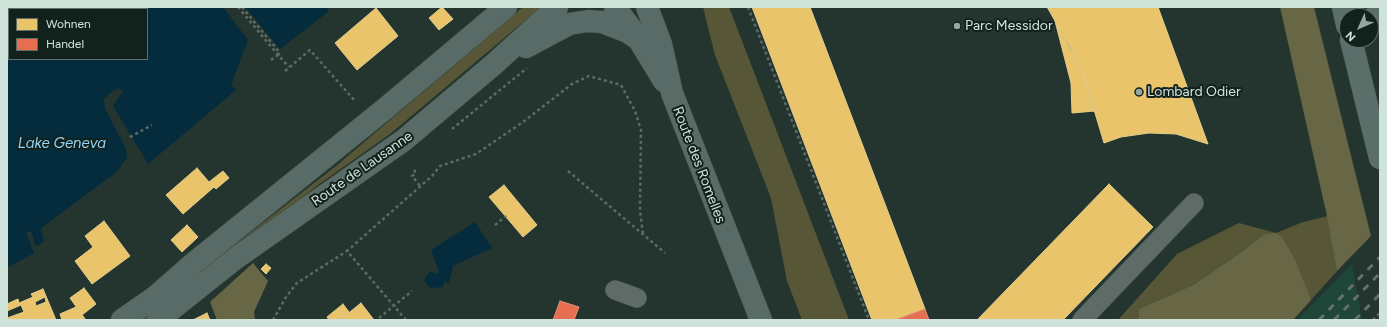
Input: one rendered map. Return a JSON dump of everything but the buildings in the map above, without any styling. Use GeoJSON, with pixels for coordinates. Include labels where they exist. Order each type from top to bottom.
{"type":"FeatureCollection","features":[{"type":"Feature","properties":{"kind":"highway"},"geometry":{"type":"LineString","coordinates":[[1378,7],[1380,14]]}},
{"type":"Feature","properties":{"kind":"highway"},"geometry":{"type":"LineString","coordinates":[[1353,48],[1380,158]]}},
{"type":"Feature","properties":{"kind":"main road","name":"Route de Lausanne"},"geometry":{"type":"LineString","coordinates":[[122,320],[155,297],[195,262],[386,108],[506,7]]}},
{"type":"Feature","properties":{"kind":"main road","name":"Route de Lausanne"},"geometry":{"type":"LineString","coordinates":[[158,320],[236,258],[404,140],[493,65],[557,7]]}},
{"type":"Feature","properties":{"kind":"main road"},"geometry":{"type":"LineString","coordinates":[[615,7],[639,40],[672,93]]}},
{"type":"Feature","properties":{"kind":"main road","name":"Route des Romelles"},"geometry":{"type":"LineString","coordinates":[[647,7],[661,44],[672,93],[761,320]]}},
{"type":"Feature","properties":{"kind":"main road"},"geometry":{"type":"LineString","coordinates":[[659,7],[661,44]]}},
{"type":"Feature","properties":{"kind":"main road"},"geometry":{"type":"LineString","coordinates":[[493,65],[564,26],[577,23],[595,22],[608,24],[628,32],[639,40]]}},
{"type":"Feature","properties":{"kind":"street"},"geometry":{"type":"LineString","coordinates":[[1082,320],[1194,203]]}},
{"type":"Feature","properties":{"kind":"street"},"geometry":{"type":"LineString","coordinates":[[615,290],[637,298]]}},
{"type":"Feature","properties":{"kind":"path"},"geometry":{"type":"LineString","coordinates":[[238,7],[289,67]]}},
{"type":"Feature","properties":{"kind":"path"},"geometry":{"type":"LineString","coordinates":[[242,7],[280,53],[278,55]]}},
{"type":"Feature","properties":{"kind":"path"},"geometry":{"type":"LineString","coordinates":[[748,7],[869,320]]}},
{"type":"Feature","properties":{"kind":"path"},"geometry":{"type":"LineString","coordinates":[[285,71],[310,50],[355,101]]}},
{"type":"Feature","properties":{"kind":"path"},"geometry":{"type":"LineString","coordinates":[[271,60],[278,55]]}},
{"type":"Feature","properties":{"kind":"path"},"geometry":{"type":"LineString","coordinates":[[273,320],[286,297],[297,283],[347,251],[420,186],[440,166],[476,154],[524,122],[572,84],[590,76],[621,85],[635,111],[641,130],[640,211],[644,234]]}},
{"type":"Feature","properties":{"kind":"path"},"geometry":{"type":"LineString","coordinates":[[130,137],[152,125]]}},
{"type":"Feature","properties":{"kind":"path"},"geometry":{"type":"LineString","coordinates":[[414,170],[416,173],[412,176],[420,186]]}},
{"type":"Feature","properties":{"kind":"path"},"geometry":{"type":"LineString","coordinates":[[568,170],[665,253]]}},
{"type":"Feature","properties":{"kind":"path"},"geometry":{"type":"LineString","coordinates":[[495,226],[506,216]]}},
{"type":"Feature","properties":{"kind":"path"},"geometry":{"type":"LineString","coordinates":[[347,251],[406,320]]}},
{"type":"Feature","properties":{"kind":"path"},"geometry":{"type":"LineString","coordinates":[[379,318],[412,291]]}},
{"type":"Feature","properties":{"kind":"path"},"geometry":{"type":"LineString","coordinates":[[1373,320],[1380,313]]}},
{"type":"Feature","properties":{"kind":"shaded area"},"geometry":{"type":"Polygon","coordinates":[[[523,7],[541,7],[390,134],[318,185],[160,312],[148,320],[135,320],[336,166],[523,7]]]}},
{"type":"Feature","properties":{"kind":"shaded area"},"geometry":{"type":"Polygon","coordinates":[[[703,7],[729,7],[849,320],[802,320],[787,281],[771,198],[715,55],[703,7]]]}},
{"type":"Feature","properties":{"kind":"shaded area"},"geometry":{"type":"Polygon","coordinates":[[[1280,7],[1314,7],[1371,236],[1337,271],[1327,216],[1280,7]]]}},
{"type":"Feature","properties":{"kind":"shaded area"},"geometry":{"type":"Polygon","coordinates":[[[1328,216],[1337,271],[1293,320],[1263,235],[1243,251],[1193,285],[1139,309],[1138,320],[1118,320],[1177,254],[1239,223],[1276,233],[1303,222],[1328,216]]]}},
{"type":"Feature","properties":{"kind":"shaded area"},"geometry":{"type":"Polygon","coordinates":[[[1276,233],[1282,237],[1295,260],[1311,300],[1293,320],[1138,320],[1139,309],[1193,285],[1243,251],[1263,235],[1276,233]]]}},
{"type":"Feature","properties":{"kind":"shaded area"},"geometry":{"type":"Polygon","coordinates":[[[253,263],[268,281],[254,312],[255,320],[217,320],[210,302],[253,263]]]}},
{"type":"Feature","properties":{"kind":"shaded area"},"geometry":{"type":"Polygon","coordinates":[[[1352,264],[1362,320],[1297,320],[1352,264]]]}},
{"type":"Feature","properties":{"kind":"water","name":"Lake Geneva"},"geometry":{"type":"Polygon","coordinates":[[[7,7],[223,7],[248,40],[231,85],[236,90],[148,164],[113,106],[123,91],[119,88],[113,91],[104,99],[105,108],[126,149],[127,157],[118,171],[41,228],[44,241],[38,246],[35,245],[32,233],[29,231],[26,232],[34,253],[7,268],[7,7]]]}},
{"type":"Feature","properties":{"kind":"water"},"geometry":{"type":"Polygon","coordinates":[[[245,7],[328,7],[328,12],[280,49],[245,7]]]}},
{"type":"Feature","properties":{"kind":"water"},"geometry":{"type":"Polygon","coordinates":[[[475,222],[492,248],[453,266],[449,283],[444,282],[443,287],[430,288],[424,280],[430,271],[435,274],[439,272],[431,250],[475,222]]]}},
{"type":"Feature","properties":{"kind":"railway"},"geometry":{"type":"LineString","coordinates":[[1319,320],[1380,257]]}},
{"type":"Feature","properties":{"kind":"railway"},"geometry":{"type":"LineString","coordinates":[[1334,320],[1380,273]]}},
{"type":"Feature","properties":{"kind":"railway"},"geometry":{"type":"LineString","coordinates":[[1355,320],[1380,294]]}},
{"type":"Feature","properties":{"kind":"place","name":"Parc Messidor"},"geometry":{"type":"Point","coordinates":[957,26]}},
{"type":"Feature","properties":{"kind":"place","name":"Lombard Odier"},"geometry":{"type":"Point","coordinates":[1139,92]}}]}
